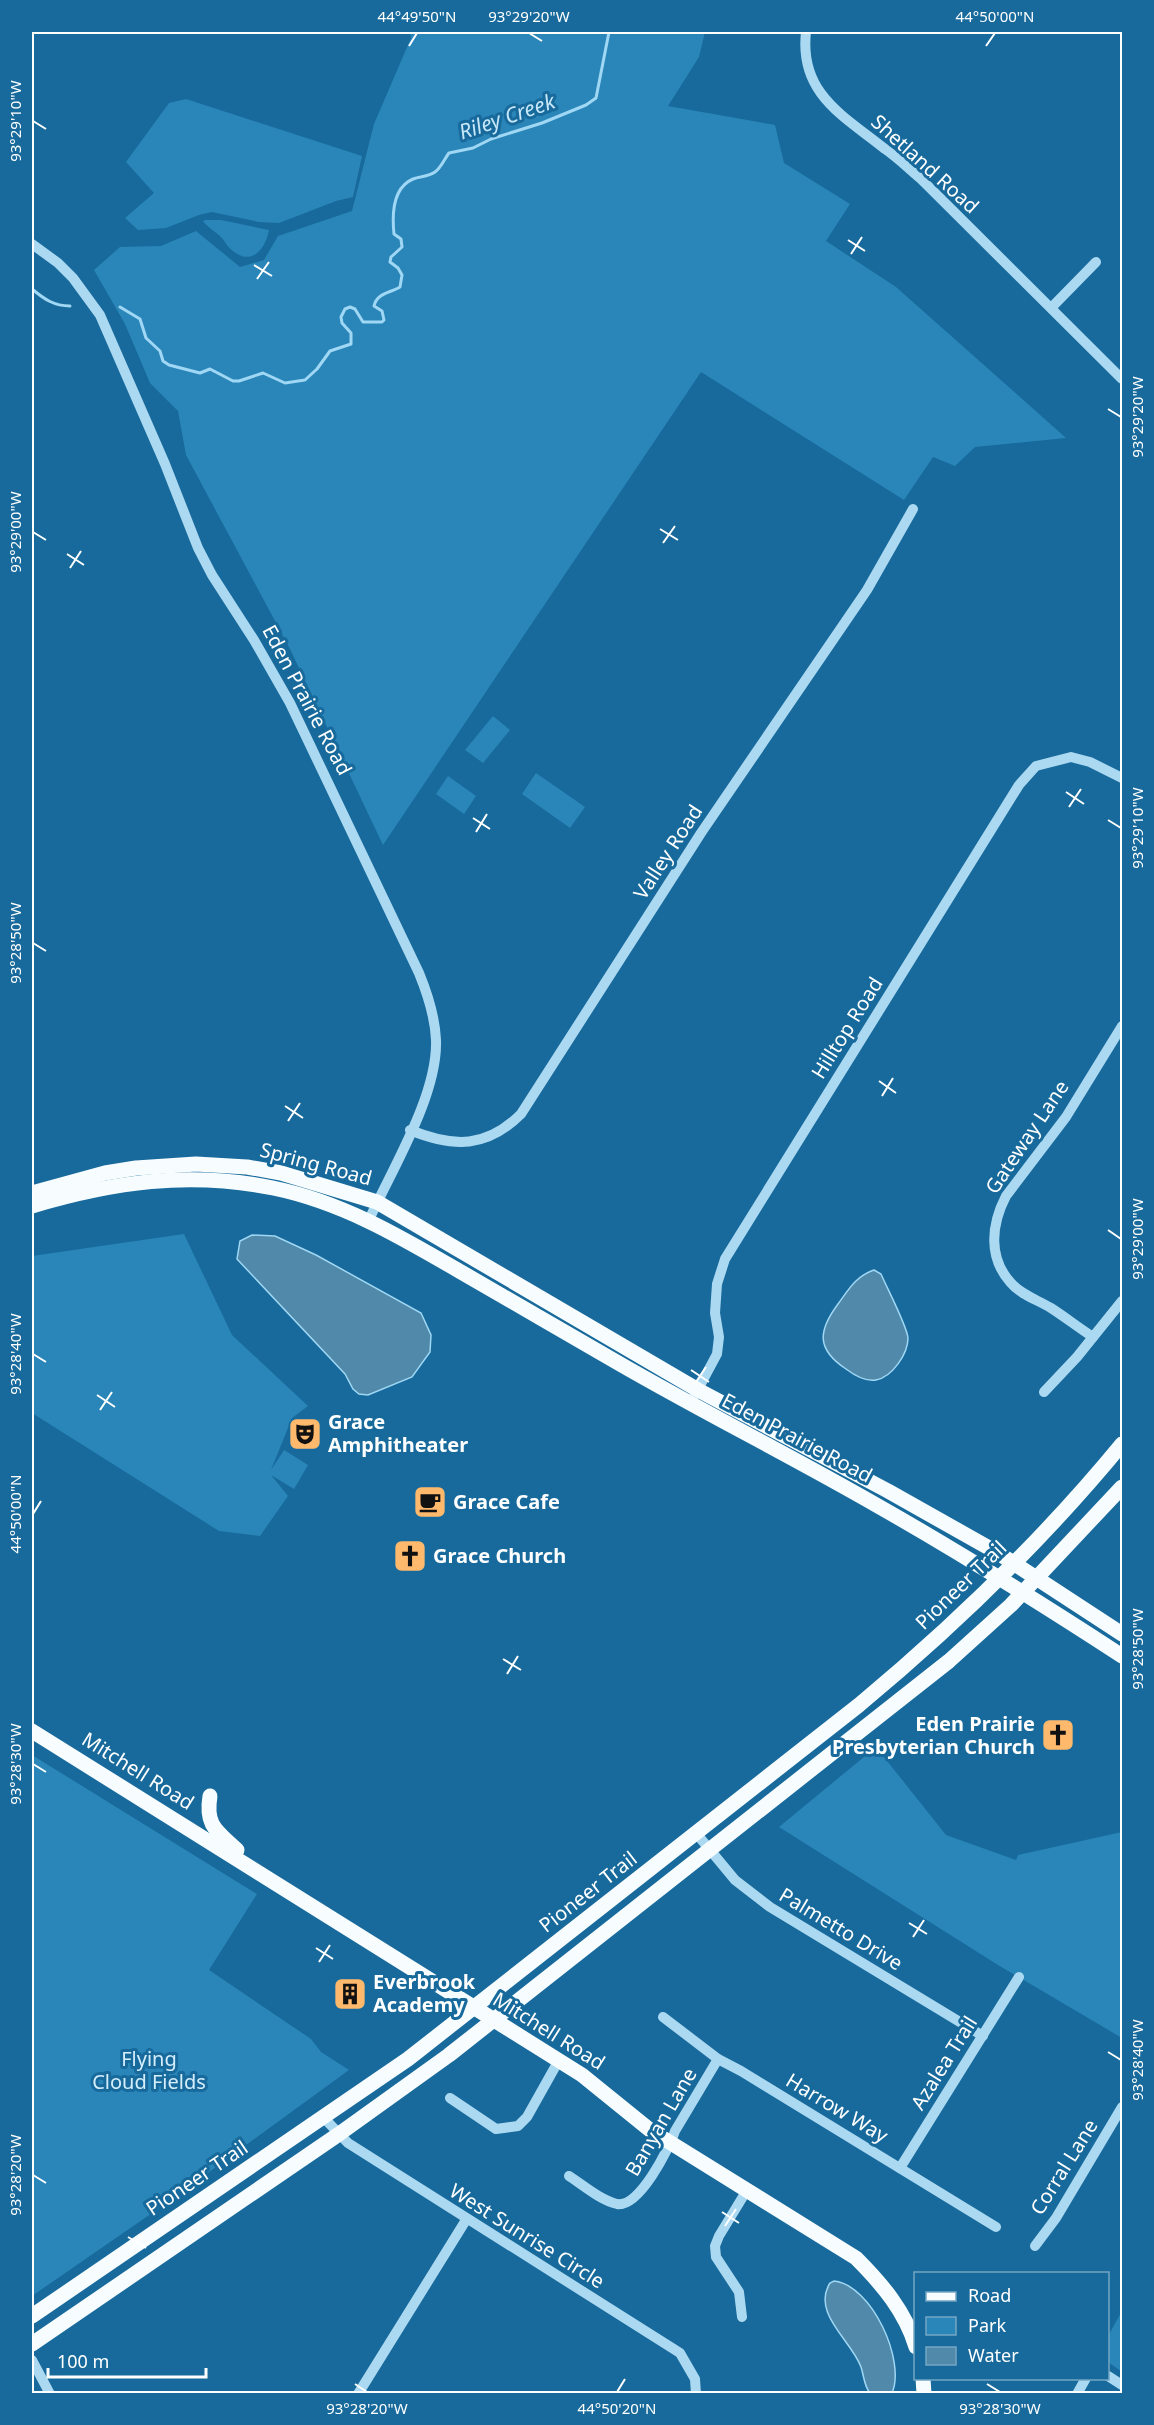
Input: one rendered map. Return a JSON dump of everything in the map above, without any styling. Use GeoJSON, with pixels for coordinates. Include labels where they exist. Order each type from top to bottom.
{"type":"FeatureCollection","features":[{"type":"Feature","properties":{"kind":"main road","name":"Spring Road"},"geometry":{"type":"LineString","coordinates":[[32,1193],[105,1173],[136,1168],[196,1164],[248,1167],[281,1173],[377,1202]]}},
{"type":"Feature","properties":{"kind":"main road","name":"Spring Road"},"geometry":{"type":"LineString","coordinates":[[32,1206],[72,1194],[133,1183],[216,1179],[274,1188],[369,1220]]}},
{"type":"Feature","properties":{"kind":"main road","name":"Eden Prairie Road"},"geometry":{"type":"LineString","coordinates":[[377,1202],[698,1390],[888,1491],[1015,1563],[1122,1634]]}},
{"type":"Feature","properties":{"kind":"main road","name":"Eden Prairie Road"},"geometry":{"type":"LineString","coordinates":[[369,1220],[690,1404],[877,1505],[999,1578],[1122,1656]]}},
{"type":"Feature","properties":{"kind":"main road","name":"Pioneer Trail"},"geometry":{"type":"LineString","coordinates":[[32,2316],[324,2118],[408,2058],[896,1674],[931,1645],[1015,1563],[1087,1487],[1122,1444]]}},
{"type":"Feature","properties":{"kind":"main road"},"geometry":{"type":"LineString","coordinates":[[32,2344],[339,2134],[495,2020],[710,1851],[913,1690],[985,1629],[1023,1593],[1122,1487]]}},
{"type":"Feature","properties":{"kind":"main road","name":"Mitchell Road"},"geometry":{"type":"LineString","coordinates":[[32,1731],[559,2060],[595,2084],[650,2130],[856,2258],[894,2301],[914,2341]]}},
{"type":"Feature","properties":{"kind":"main road"},"geometry":{"type":"LineString","coordinates":[[210,1796],[208,1808],[212,1826],[264,1874]]}},
{"type":"Feature","properties":{"kind":"street","name":"Shetland Road"},"geometry":{"type":"LineString","coordinates":[[806,32],[806,54],[811,72],[818,89],[833,108],[886,149],[921,180],[1122,379]]}},
{"type":"Feature","properties":{"kind":"street","name":"Eden Prairie Road"},"geometry":{"type":"LineString","coordinates":[[32,244],[73,278],[100,315],[165,464],[198,548],[217,584],[272,670],[290,703],[419,973],[429,999],[436,1041],[435,1064],[427,1095],[369,1220]]}},
{"type":"Feature","properties":{"kind":"street"},"geometry":{"type":"LineString","coordinates":[[1052,308],[1096,262]]}},
{"type":"Feature","properties":{"kind":"street","name":"Valley Road"},"geometry":{"type":"LineString","coordinates":[[411,1131],[429,1138],[460,1143],[488,1138],[506,1129],[521,1114],[714,815],[867,590],[913,509]]}},
{"type":"Feature","properties":{"kind":"street","name":"Hilltop Road"},"geometry":{"type":"LineString","coordinates":[[690,1404],[717,1354],[719,1337],[715,1313],[717,1284],[725,1259],[1019,785],[1036,766],[1071,758],[1090,762],[1122,778]]}},
{"type":"Feature","properties":{"kind":"street","name":"Gateway Lane"},"geometry":{"type":"LineString","coordinates":[[1093,1337],[1011,1284],[998,1262],[993,1238],[997,1216],[1006,1196],[1060,1124],[1122,1026]]}},
{"type":"Feature","properties":{"kind":"street"},"geometry":{"type":"LineString","coordinates":[[1044,1392],[1122,1301]]}},
{"type":"Feature","properties":{"kind":"street","name":"Palmetto Drive"},"geometry":{"type":"LineString","coordinates":[[696,1833],[735,1880],[770,1907],[983,2036]]}},
{"type":"Feature","properties":{"kind":"street","name":"Azalea Trail"},"geometry":{"type":"LineString","coordinates":[[900,2168],[1018,1977]]}},
{"type":"Feature","properties":{"kind":"street","name":"Harrow Way"},"geometry":{"type":"LineString","coordinates":[[663,2017],[718,2059],[996,2227]]}},
{"type":"Feature","properties":{"kind":"street","name":"Banyan Lane"},"geometry":{"type":"LineString","coordinates":[[569,2176],[609,2201],[624,2204],[641,2192],[718,2059]]}},
{"type":"Feature","properties":{"kind":"street"},"geometry":{"type":"LineString","coordinates":[[450,2098],[495,2128],[518,2126],[559,2060]]}},
{"type":"Feature","properties":{"kind":"street","name":"Corral Lane"},"geometry":{"type":"LineString","coordinates":[[1035,2246],[1056,2218],[1122,2107]]}},
{"type":"Feature","properties":{"kind":"street","name":"West Sunrise Circle"},"geometry":{"type":"LineString","coordinates":[[324,2118],[348,2143],[466,2220],[680,2353],[695,2379],[696,2394]]}},
{"type":"Feature","properties":{"kind":"street"},"geometry":{"type":"LineString","coordinates":[[742,2317],[739,2292],[717,2257],[715,2246],[719,2235],[747,2190]]}},
{"type":"Feature","properties":{"kind":"street"},"geometry":{"type":"LineString","coordinates":[[358,2394],[466,2220]]}},
{"type":"Feature","properties":{"kind":"street"},"geometry":{"type":"LineString","coordinates":[[32,2360],[50,2394]]}},
{"type":"Feature","properties":{"kind":"street"},"geometry":{"type":"LineString","coordinates":[[1109,2377],[1122,2385]]}},
{"type":"Feature","properties":{"kind":"street"},"geometry":{"type":"LineString","coordinates":[[1077,2394],[1085,2380]]}},
{"type":"Feature","properties":{"kind":"green space"},"geometry":{"type":"Polygon","coordinates":[[[410,32],[705,32],[699,57],[668,106],[775,125],[784,163],[850,204],[826,241],[896,287],[1066,438],[975,447],[955,466],[933,457],[904,500],[701,372],[383,845],[290,649],[186,455],[178,411],[150,383],[125,324],[94,270],[120,247],[161,246],[196,231],[240,267],[264,260],[278,236],[352,211],[374,124],[411,38],[410,32]]]}},
{"type":"Feature","properties":{"kind":"green space"},"geometry":{"type":"Polygon","coordinates":[[[186,99],[362,156],[353,197],[336,201],[279,223],[259,222],[212,212],[166,228],[138,230],[125,218],[154,193],[126,162],[169,103],[186,99]]]}},
{"type":"Feature","properties":{"kind":"green space"},"geometry":{"type":"Polygon","coordinates":[[[221,220],[269,230],[262,248],[247,257],[231,250],[221,237],[203,221],[221,220]]]}},
{"type":"Feature","properties":{"kind":"green space"},"geometry":{"type":"Polygon","coordinates":[[[493,716],[510,730],[483,763],[465,750],[493,716]]]}},
{"type":"Feature","properties":{"kind":"green space"},"geometry":{"type":"Polygon","coordinates":[[[536,773],[585,807],[570,828],[522,794],[536,773]]]}},
{"type":"Feature","properties":{"kind":"green space"},"geometry":{"type":"Polygon","coordinates":[[[448,776],[476,796],[464,814],[436,794],[448,776]]]}},
{"type":"Feature","properties":{"kind":"green space"},"geometry":{"type":"Polygon","coordinates":[[[184,1234],[232,1335],[308,1406],[292,1418],[271,1470],[284,1450],[308,1465],[294,1489],[271,1475],[288,1496],[260,1536],[219,1531],[32,1413],[32,1256],[184,1234]]]}},
{"type":"Feature","properties":{"kind":"green space"},"geometry":{"type":"Polygon","coordinates":[[[876,1747],[946,1835],[1016,1860],[1018,1855],[1122,1832],[1122,2038],[998,1965],[779,1827],[876,1747]]]}},
{"type":"Feature","properties":{"kind":"green space","name":"Flying Cloud Fields"},"geometry":{"type":"Polygon","coordinates":[[[32,1755],[257,1894],[209,1970],[311,2039],[321,2052],[349,2070],[168,2202],[32,2296],[32,1755]]]}},
{"type":"Feature","properties":{"kind":"green space"},"geometry":{"type":"Polygon","coordinates":[[[1122,2311],[1122,2372],[1109,2363],[1109,2334],[1122,2311]]]}},
{"type":"Feature","properties":{"kind":"water"},"geometry":{"type":"Polygon","coordinates":[[[252,1235],[275,1236],[316,1255],[421,1313],[431,1335],[430,1352],[412,1377],[368,1395],[359,1394],[353,1389],[345,1374],[237,1259],[240,1241],[252,1235]]]}},
{"type":"Feature","properties":{"kind":"water"},"geometry":{"type":"Polygon","coordinates":[[[874,1270],[881,1274],[901,1316],[908,1338],[902,1358],[893,1370],[882,1378],[872,1380],[856,1376],[836,1362],[825,1347],[823,1339],[831,1314],[846,1293],[858,1279],[874,1270]]]}},
{"type":"Feature","properties":{"kind":"water"},"geometry":{"type":"Polygon","coordinates":[[[834,2281],[848,2286],[861,2296],[873,2310],[882,2327],[890,2345],[894,2363],[895,2379],[892,2393],[870,2393],[856,2357],[829,2316],[826,2294],[830,2283],[834,2281]]]}},
{"type":"Feature","properties":{"kind":"waterway","name":"Riley Creek"},"geometry":{"type":"LineString","coordinates":[[120,307],[140,319],[146,338],[160,351],[163,361],[169,365],[200,373],[210,369],[233,381],[263,373],[285,383],[305,380],[317,369],[330,351],[351,344],[351,333],[342,323],[341,317],[345,309],[350,307],[355,309],[363,322],[382,322],[384,320],[382,311],[374,306],[378,298],[400,287],[402,275],[398,268],[390,262],[391,257],[402,247],[401,239],[394,234],[393,219],[397,195],[406,183],[435,172],[449,153],[473,148],[491,139],[542,123],[586,105],[596,98],[609,32]]}},
{"type":"Feature","properties":{"kind":"waterway","name":"Riley Creek"},"geometry":{"type":"LineString","coordinates":[[32,289],[50,301],[70,306]]}},
{"type":"Feature","properties":{"kind":"place","name":"Grace Amphitheater"},"geometry":{"type":"Point","coordinates":[305,1434]}},
{"type":"Feature","properties":{"kind":"place","name":"Grace Cafe"},"geometry":{"type":"Point","coordinates":[430,1502]}},
{"type":"Feature","properties":{"kind":"place","name":"Grace Church"},"geometry":{"type":"Point","coordinates":[410,1556]}},
{"type":"Feature","properties":{"kind":"place","name":"Eden Prairie Presbyterian Church"},"geometry":{"type":"Point","coordinates":[1058,1735]}},
{"type":"Feature","properties":{"kind":"place","name":"Everbrook Academy"},"geometry":{"type":"Point","coordinates":[350,1994]}}]}
